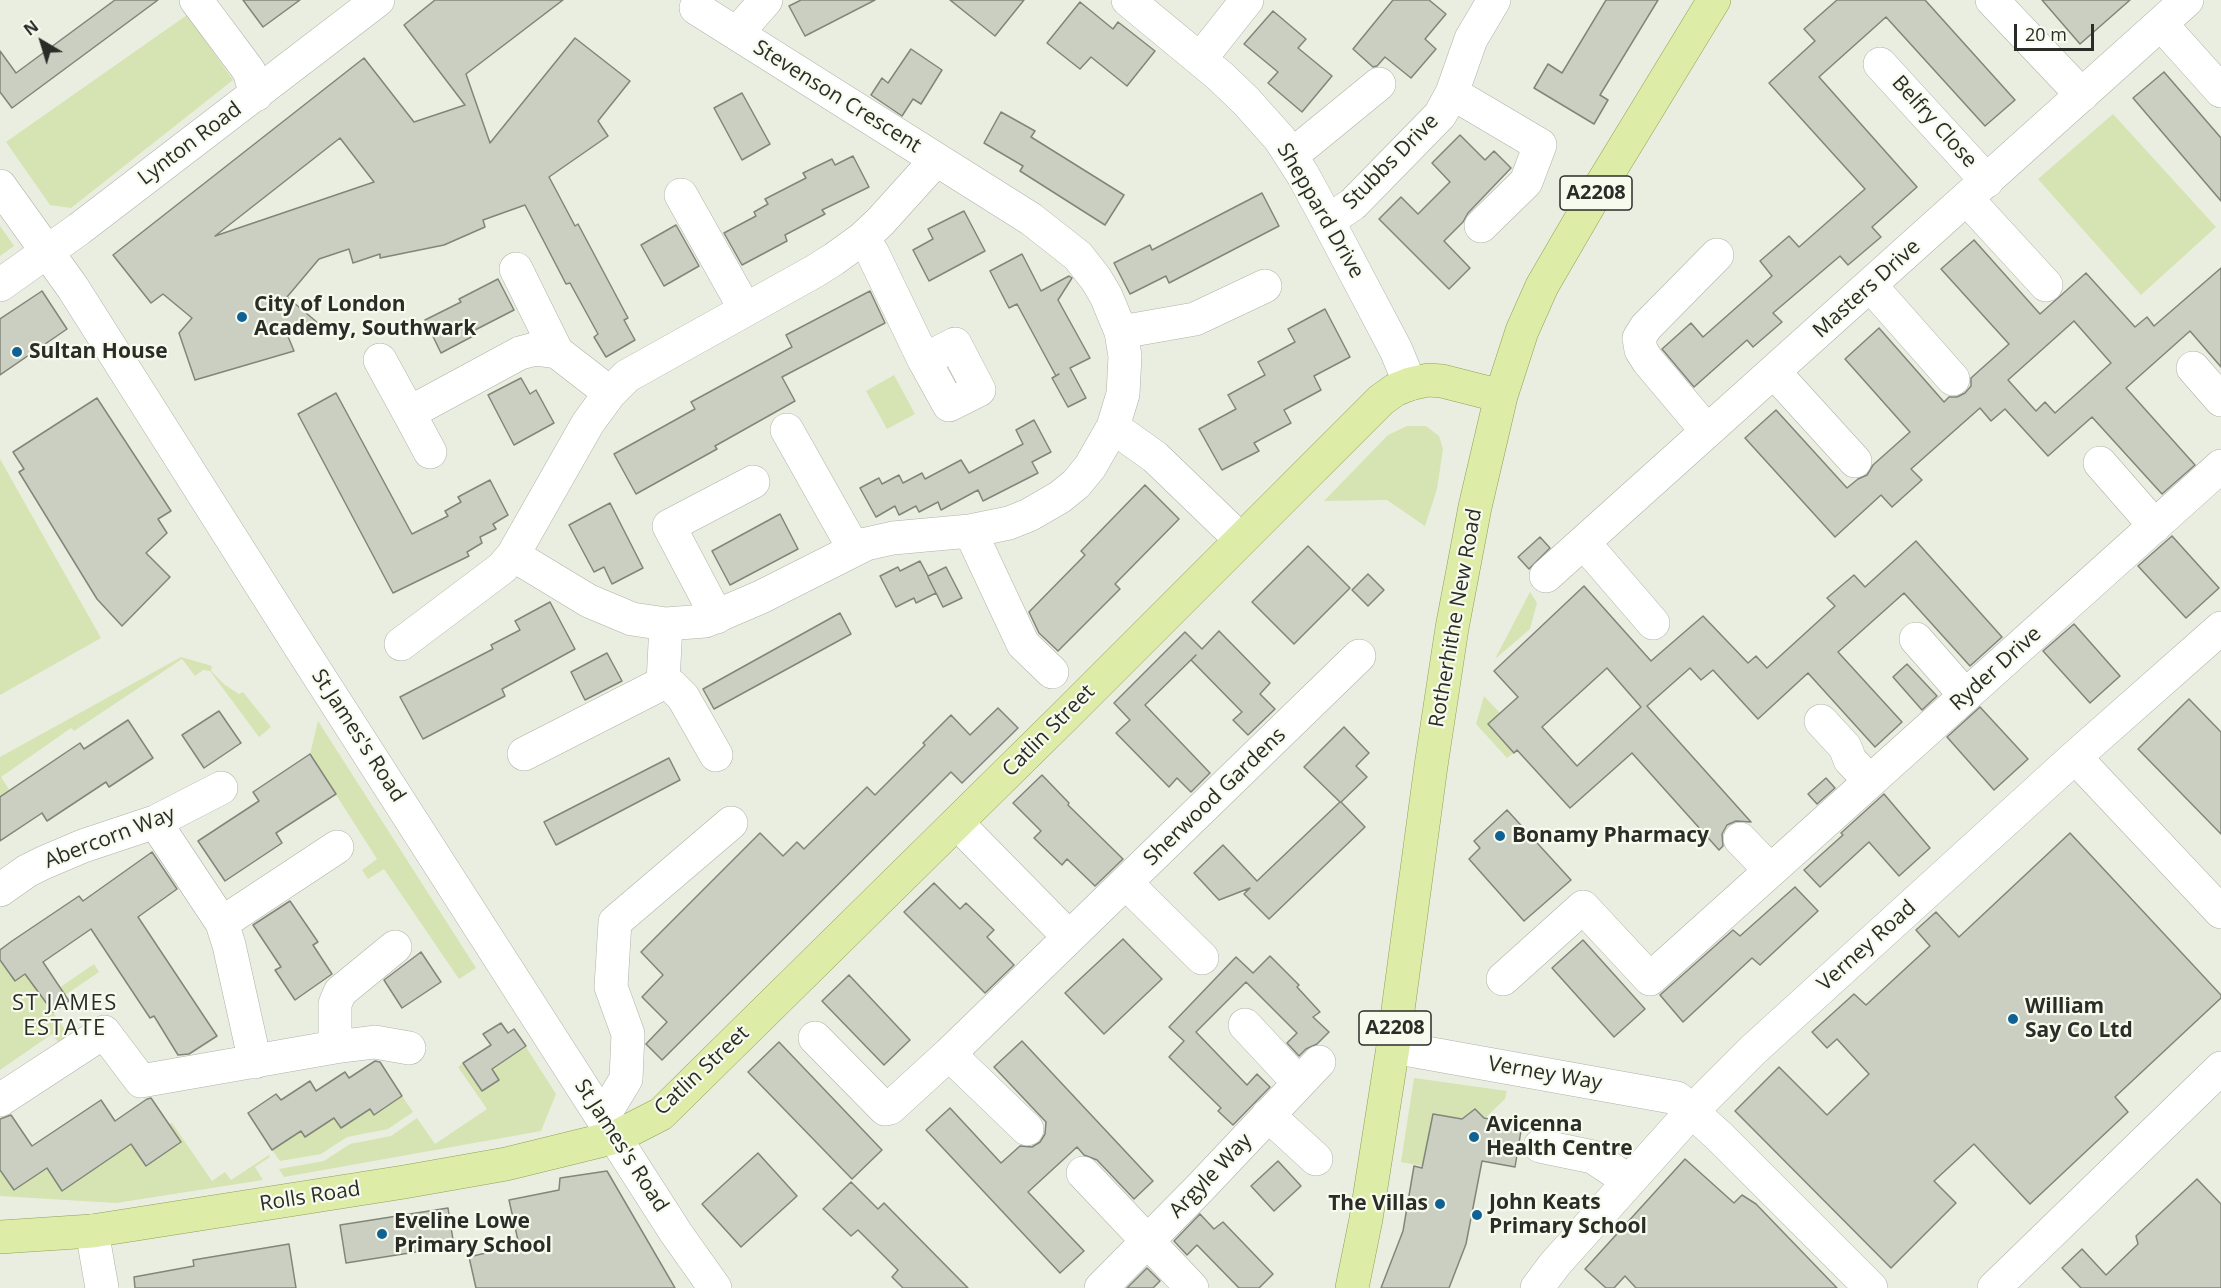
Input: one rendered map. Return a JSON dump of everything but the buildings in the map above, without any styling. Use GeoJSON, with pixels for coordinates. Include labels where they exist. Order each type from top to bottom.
{"type":"FeatureCollection","features":[{"type":"Feature","properties":{"kind":"main road","name":"Rotherhithe New Road"},"geometry":{"type":"LineString","coordinates":[[1352,1288],[1366,1220],[1393,1047],[1452,628],[1475,507],[1501,396],[1522,331],[1542,286],[1714,0]]}},
{"type":"Feature","properties":{"kind":"main road","name":"Catlin Street"},"geometry":{"type":"LineString","coordinates":[[609,1127],[661,1114],[877,899],[957,823],[1366,413],[1395,390],[1428,380],[1443,381],[1501,396]]}},
{"type":"Feature","properties":{"kind":"main road","name":"Rolls Road"},"geometry":{"type":"LineString","coordinates":[[0,1237],[92,1231],[427,1178],[525,1160],[609,1127]]}},
{"type":"Feature","properties":{"kind":"street","name":"Lynton Road"},"geometry":{"type":"LineString","coordinates":[[0,285],[48,252],[378,0]]}},
{"type":"Feature","properties":{"kind":"street","name":"Stevenson Crescent"},"geometry":{"type":"LineString","coordinates":[[737,33],[766,0]]}},
{"type":"Feature","properties":{"kind":"street","name":"Sheppard Drive"},"geometry":{"type":"LineString","coordinates":[[1128,0],[1201,58],[1246,101],[1274,132],[1291,156],[1328,221],[1396,350],[1410,384]]}},
{"type":"Feature","properties":{"kind":"street"},"geometry":{"type":"LineString","coordinates":[[1201,58],[1247,0]]}},
{"type":"Feature","properties":{"kind":"street","name":"Stubbs Drive"},"geometry":{"type":"LineString","coordinates":[[1328,221],[1353,204],[1432,125],[1447,105],[1471,39],[1494,0]]}},
{"type":"Feature","properties":{"kind":"street"},"geometry":{"type":"LineString","coordinates":[[1992,0],[2082,95]]}},
{"type":"Feature","properties":{"kind":"street","name":"Masters Drive"},"geometry":{"type":"LineString","coordinates":[[1546,576],[2187,0]]}},
{"type":"Feature","properties":{"kind":"street"},"geometry":{"type":"LineString","coordinates":[[197,1],[249,71],[256,95]]}},
{"type":"Feature","properties":{"kind":"street","name":"Stevenson Crescent"},"geometry":{"type":"LineString","coordinates":[[513,555],[601,607],[632,619],[666,624],[705,621],[854,549],[886,540],[970,531],[1009,523],[1044,508],[1076,484],[1090,467],[1113,427],[1123,394],[1125,356],[1122,332],[1101,288],[1078,256],[1030,219],[696,8]]}},
{"type":"Feature","properties":{"kind":"street"},"geometry":{"type":"LineString","coordinates":[[2161,24],[2221,92]]}},
{"type":"Feature","properties":{"kind":"street","name":"Belfry Close"},"geometry":{"type":"LineString","coordinates":[[1880,64],[1977,190],[2046,285]]}},
{"type":"Feature","properties":{"kind":"street"},"geometry":{"type":"LineString","coordinates":[[1291,156],[1379,84]]}},
{"type":"Feature","properties":{"kind":"street"},"geometry":{"type":"LineString","coordinates":[[1452,93],[1540,145],[1526,182],[1481,226]]}},
{"type":"Feature","properties":{"kind":"street","name":"Stevenson Crescent"},"geometry":{"type":"LineString","coordinates":[[401,644],[494,575],[513,555],[588,423],[610,393],[637,369],[815,271],[863,238],[936,160]]}},
{"type":"Feature","properties":{"kind":"street","name":"St James's Road"},"geometry":{"type":"LineString","coordinates":[[0,186],[48,252],[712,1287]]}},
{"type":"Feature","properties":{"kind":"street"},"geometry":{"type":"LineString","coordinates":[[681,195],[745,309]]}},
{"type":"Feature","properties":{"kind":"street"},"geometry":{"type":"LineString","coordinates":[[863,238],[924,360]]}},
{"type":"Feature","properties":{"kind":"street"},"geometry":{"type":"LineString","coordinates":[[1707,431],[1644,356],[1639,338],[1646,327],[1717,255]]}},
{"type":"Feature","properties":{"kind":"street"},"geometry":{"type":"LineString","coordinates":[[516,269],[557,352],[610,393]]}},
{"type":"Feature","properties":{"kind":"street"},"geometry":{"type":"LineString","coordinates":[[1870,285],[1953,379]]}},
{"type":"Feature","properties":{"kind":"street"},"geometry":{"type":"LineString","coordinates":[[1122,332],[1195,319],[1264,286]]}},
{"type":"Feature","properties":{"kind":"street"},"geometry":{"type":"LineString","coordinates":[[409,413],[520,353],[535,349],[557,352]]}},
{"type":"Feature","properties":{"kind":"street"},"geometry":{"type":"LineString","coordinates":[[380,360],[430,452]]}},
{"type":"Feature","properties":{"kind":"street"},"geometry":{"type":"LineString","coordinates":[[2193,368],[2221,400]]}},
{"type":"Feature","properties":{"kind":"street"},"geometry":{"type":"LineString","coordinates":[[1774,372],[1855,461]]}},
{"type":"Feature","properties":{"kind":"street"},"geometry":{"type":"LineString","coordinates":[[1113,427],[1155,458],[1240,538]]}},
{"type":"Feature","properties":{"kind":"street"},"geometry":{"type":"LineString","coordinates":[[787,429],[854,549]]}},
{"type":"Feature","properties":{"kind":"street"},"geometry":{"type":"LineString","coordinates":[[2100,463],[2156,526]]}},
{"type":"Feature","properties":{"kind":"street","name":"Ryder Drive"},"geometry":{"type":"LineString","coordinates":[[1503,980],[1583,907],[1650,979],[2221,466]]}},
{"type":"Feature","properties":{"kind":"street"},"geometry":{"type":"LineString","coordinates":[[717,617],[669,526],[753,482]]}},
{"type":"Feature","properties":{"kind":"street"},"geometry":{"type":"LineString","coordinates":[[970,531],[1023,644],[1052,672]]}},
{"type":"Feature","properties":{"kind":"street"},"geometry":{"type":"LineString","coordinates":[[1584,543],[1653,622]]}},
{"type":"Feature","properties":{"kind":"street"},"geometry":{"type":"LineString","coordinates":[[663,683],[666,624]]}},
{"type":"Feature","properties":{"kind":"street","name":"Verney Road"},"geometry":{"type":"LineString","coordinates":[[1537,1288],[1555,1264],[1693,1110],[1753,1050],[2075,757],[2220,631]]}},
{"type":"Feature","properties":{"kind":"street"},"geometry":{"type":"LineString","coordinates":[[1916,639],[1965,695]]}},
{"type":"Feature","properties":{"kind":"street","name":"Sherwood Gardens"},"geometry":{"type":"LineString","coordinates":[[815,1038],[885,1108],[890,1108],[949,1054],[1359,656]]}},
{"type":"Feature","properties":{"kind":"street"},"geometry":{"type":"LineString","coordinates":[[524,754],[663,683],[671,685],[684,697],[716,755]]}},
{"type":"Feature","properties":{"kind":"street"},"geometry":{"type":"LineString","coordinates":[[1821,721],[1845,747],[1850,760],[1869,780]]}},
{"type":"Feature","properties":{"kind":"street"},"geometry":{"type":"LineString","coordinates":[[2075,757],[2221,912]]}},
{"type":"Feature","properties":{"kind":"street","name":"Abercorn Way"},"geometry":{"type":"LineString","coordinates":[[0,890],[27,871],[81,857],[221,788]]}},
{"type":"Feature","properties":{"kind":"street"},"geometry":{"type":"LineString","coordinates":[[155,822],[222,923],[255,1062]]}},
{"type":"Feature","properties":{"kind":"street"},"geometry":{"type":"LineString","coordinates":[[609,1127],[626,1079],[628,1034],[611,987],[615,922],[731,823]]}},
{"type":"Feature","properties":{"kind":"street"},"geometry":{"type":"LineString","coordinates":[[957,823],[1070,937]]}},
{"type":"Feature","properties":{"kind":"street"},"geometry":{"type":"LineString","coordinates":[[1740,839],[1770,870]]}},
{"type":"Feature","properties":{"kind":"street"},"geometry":{"type":"LineString","coordinates":[[222,923],[337,847]]}},
{"type":"Feature","properties":{"kind":"street"},"geometry":{"type":"LineString","coordinates":[[1126,883],[1202,958]]}},
{"type":"Feature","properties":{"kind":"street"},"geometry":{"type":"LineString","coordinates":[[335,1047],[335,1004],[340,992],[395,947]]}},
{"type":"Feature","properties":{"kind":"street","name":"Argyle Way"},"geometry":{"type":"LineString","coordinates":[[1101,1288],[1148,1242],[1309,1072],[1245,1024]]}},
{"type":"Feature","properties":{"kind":"street"},"geometry":{"type":"LineString","coordinates":[[0,1100],[104,1032],[141,1082],[335,1047],[375,1042],[409,1048]]}},
{"type":"Feature","properties":{"kind":"street","name":"Verney Way"},"geometry":{"type":"LineString","coordinates":[[1393,1047],[1677,1098],[1693,1110],[1871,1288]]}},
{"type":"Feature","properties":{"kind":"street"},"geometry":{"type":"LineString","coordinates":[[949,1054],[1027,1130]]}},
{"type":"Feature","properties":{"kind":"street"},"geometry":{"type":"LineString","coordinates":[[1994,1288],[2221,1068]]}},
{"type":"Feature","properties":{"kind":"street"},"geometry":{"type":"LineString","coordinates":[[1268,1115],[1316,1159]]}},
{"type":"Feature","properties":{"kind":"street"},"geometry":{"type":"LineString","coordinates":[[1540,1146],[1593,1157],[1629,1181]]}},
{"type":"Feature","properties":{"kind":"street"},"geometry":{"type":"LineString","coordinates":[[1083,1173],[1192,1288]]}},
{"type":"Feature","properties":{"kind":"street"},"geometry":{"type":"LineString","coordinates":[[92,1231],[102,1288]]}},
{"type":"Feature","properties":{"kind":"green space"},"geometry":{"type":"Polygon","coordinates":[[[187,15],[233,80],[71,208],[50,205],[6,142],[187,15]]]}},
{"type":"Feature","properties":{"kind":"green space"},"geometry":{"type":"Polygon","coordinates":[[[2113,114],[2216,227],[2141,295],[2038,179],[2113,114]]]}},
{"type":"Feature","properties":{"kind":"green space"},"geometry":{"type":"Polygon","coordinates":[[[0,226],[14,246],[0,256],[0,226]]]}},
{"type":"Feature","properties":{"kind":"green space"},"geometry":{"type":"Polygon","coordinates":[[[894,375],[915,414],[887,429],[866,391],[894,375]]]}},
{"type":"Feature","properties":{"kind":"green space"},"geometry":{"type":"Polygon","coordinates":[[[1407,426],[1426,426],[1439,436],[1443,449],[1437,489],[1425,526],[1387,500],[1324,501],[1388,435],[1407,426]]]}},
{"type":"Feature","properties":{"kind":"green space"},"geometry":{"type":"Polygon","coordinates":[[[0,459],[101,638],[0,695],[0,459]]]}},
{"type":"Feature","properties":{"kind":"green space"},"geometry":{"type":"Polygon","coordinates":[[[1530,592],[1537,603],[1530,629],[1495,659],[1530,592]]]}},
{"type":"Feature","properties":{"kind":"green space"},"geometry":{"type":"Polygon","coordinates":[[[181,657],[212,666],[211,671],[225,685],[239,694],[243,692],[271,727],[259,737],[210,671],[203,670],[195,676],[182,659],[74,731],[71,728],[1,777],[12,794],[0,802],[0,757],[181,657]]]}},
{"type":"Feature","properties":{"kind":"green space"},"geometry":{"type":"Polygon","coordinates":[[[1484,696],[1500,713],[1488,724],[1514,753],[1507,758],[1476,724],[1484,696]]]}},
{"type":"Feature","properties":{"kind":"green space"},"geometry":{"type":"Polygon","coordinates":[[[318,721],[476,968],[459,979],[384,869],[368,879],[362,870],[377,859],[310,754],[318,721]]]}},
{"type":"Feature","properties":{"kind":"green space"},"geometry":{"type":"Polygon","coordinates":[[[0,960],[15,981],[31,970],[49,995],[94,964],[99,972],[49,1006],[69,1036],[64,1050],[52,1034],[0,1070],[0,960]]]}},
{"type":"Feature","properties":{"kind":"green space"},"geometry":{"type":"Polygon","coordinates":[[[526,1047],[556,1094],[541,1131],[284,1177],[279,1169],[324,1161],[350,1144],[391,1136],[417,1118],[435,1144],[487,1109],[458,1067],[463,1063],[482,1091],[492,1069],[526,1047]]]}},
{"type":"Feature","properties":{"kind":"green space"},"geometry":{"type":"Polygon","coordinates":[[[1414,1078],[1507,1091],[1505,1099],[1484,1119],[1472,1112],[1465,1119],[1433,1114],[1426,1151],[1449,1171],[1401,1162],[1414,1078]]]}},
{"type":"Feature","properties":{"kind":"green space"},"geometry":{"type":"Polygon","coordinates":[[[402,1096],[413,1112],[388,1129],[347,1137],[321,1154],[280,1161],[272,1150],[301,1131],[306,1137],[334,1118],[370,1109],[374,1115],[402,1096]]]}},
{"type":"Feature","properties":{"kind":"green space"},"geometry":{"type":"Polygon","coordinates":[[[172,1123],[212,1181],[225,1172],[231,1180],[269,1155],[270,1157],[255,1167],[263,1180],[116,1203],[0,1196],[0,1170],[14,1190],[47,1168],[62,1190],[131,1144],[146,1166],[181,1142],[169,1124],[172,1123]]]}},
{"type":"Feature","properties":{"kind":"place","name":"City of London Academy, Southwark"},"geometry":{"type":"Point","coordinates":[242,317]}},
{"type":"Feature","properties":{"kind":"place","name":"Sultan House"},"geometry":{"type":"Point","coordinates":[17,352]}},
{"type":"Feature","properties":{"kind":"place","name":"Bonamy Pharmacy"},"geometry":{"type":"Point","coordinates":[1500,836]}},
{"type":"Feature","properties":{"kind":"place","name":"William Say Co Ltd"},"geometry":{"type":"Point","coordinates":[2013,1019]}},
{"type":"Feature","properties":{"kind":"place","name":"Avicenna Health Centre"},"geometry":{"type":"Point","coordinates":[1474,1137]}},
{"type":"Feature","properties":{"kind":"place","name":"The Villas"},"geometry":{"type":"Point","coordinates":[1440,1204]}},
{"type":"Feature","properties":{"kind":"place","name":"John Keats Primary School"},"geometry":{"type":"Point","coordinates":[1477,1215]}},
{"type":"Feature","properties":{"kind":"place","name":"Eveline Lowe Primary School"},"geometry":{"type":"Point","coordinates":[382,1234]}},
{"type":"Feature","properties":{"kind":"district","name":"ST JAMES ESTATE"},"geometry":{"type":"Point","coordinates":[65,1016]}}]}
